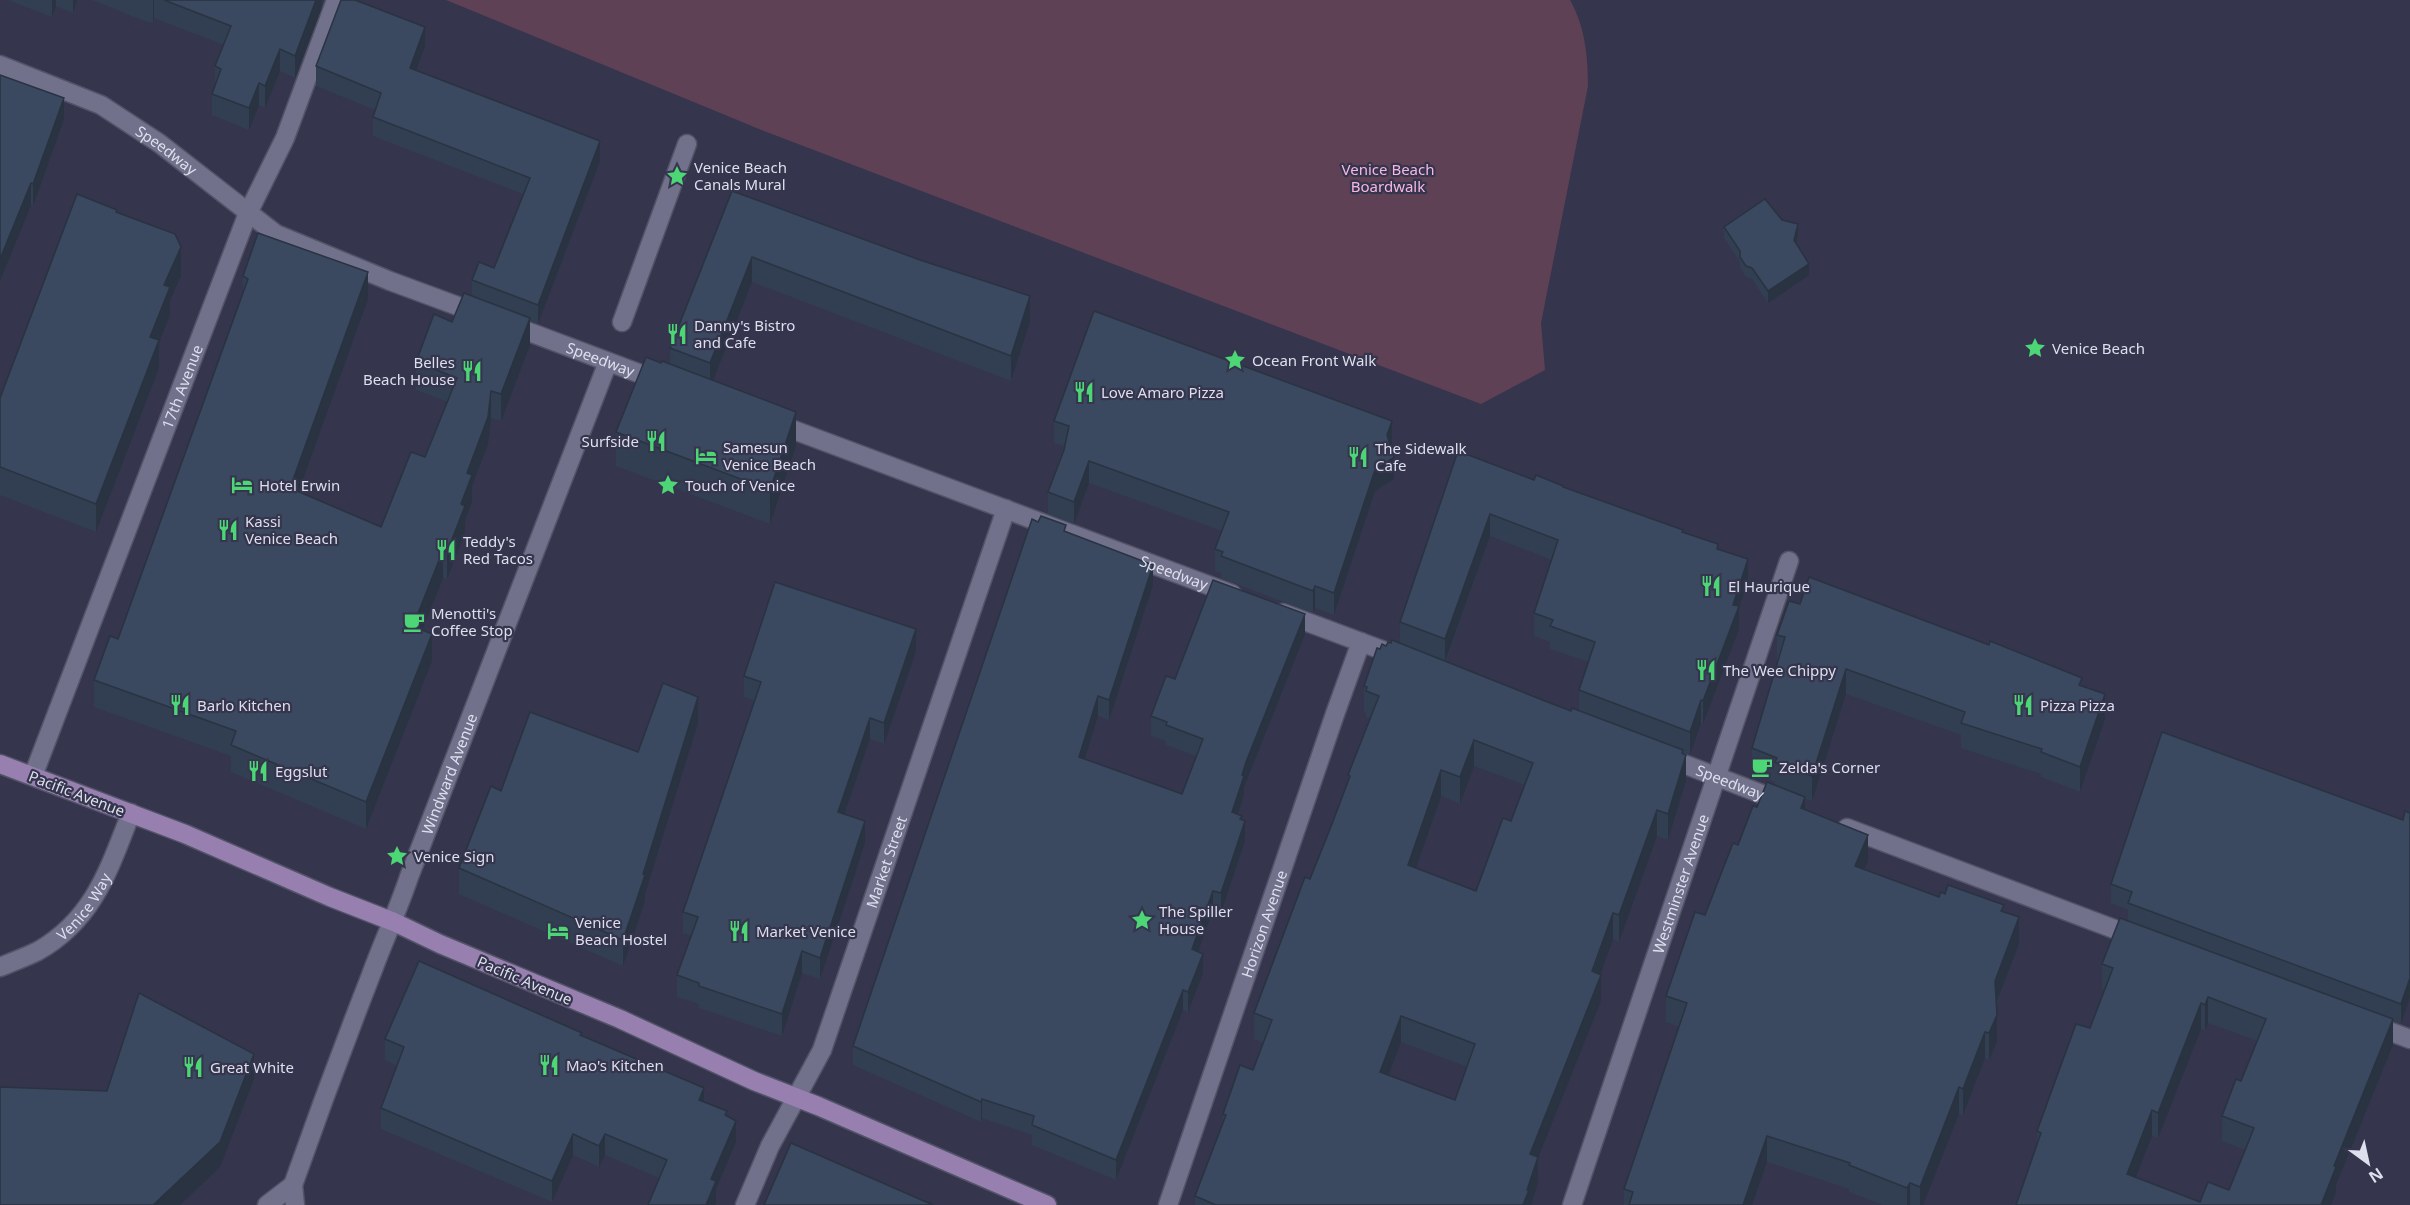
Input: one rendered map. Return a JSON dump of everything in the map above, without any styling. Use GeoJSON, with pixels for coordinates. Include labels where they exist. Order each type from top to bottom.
{"type":"FeatureCollection","features":[{"type":"Feature","properties":{"kind":"main road","name":"Pacific Avenue"},"geometry":{"type":"LineString","coordinates":[[0,764],[131,813],[394,922],[1047,1205]]}},
{"type":"Feature","properties":{"kind":"street","name":"17th Avenue"},"geometry":{"type":"LineString","coordinates":[[33,776],[248,213],[285,138],[336,0]]}},
{"type":"Feature","properties":{"kind":"street","name":"Speedway"},"geometry":{"type":"LineString","coordinates":[[0,65],[101,105],[159,143],[276,234],[390,281],[683,389]]}},
{"type":"Feature","properties":{"kind":"street"},"geometry":{"type":"LineString","coordinates":[[622,322],[687,144]]}},
{"type":"Feature","properties":{"kind":"street","name":"Windward Avenue"},"geometry":{"type":"LineString","coordinates":[[295,1205],[293,1185],[346,1037],[394,922],[413,866],[608,362]]}},
{"type":"Feature","properties":{"kind":"street","name":"Speedway"},"geometry":{"type":"LineString","coordinates":[[757,417],[1243,598]]}},
{"type":"Feature","properties":{"kind":"street","name":"Market Street"},"geometry":{"type":"LineString","coordinates":[[745,1205],[770,1146],[822,1050],[1006,509]]}},
{"type":"Feature","properties":{"kind":"street","name":"Westminster Avenue"},"geometry":{"type":"LineString","coordinates":[[1572,1205],[1789,561]]}},
{"type":"Feature","properties":{"kind":"street"},"geometry":{"type":"LineString","coordinates":[[1265,606],[1415,663]]}},
{"type":"Feature","properties":{"kind":"street","name":"Horizon Avenue"},"geometry":{"type":"LineString","coordinates":[[1168,1205],[1361,642]]}},
{"type":"Feature","properties":{"kind":"street","name":"Speedway"},"geometry":{"type":"LineString","coordinates":[[1650,751],[1805,811]]}},
{"type":"Feature","properties":{"kind":"street","name":"Venice Way"},"geometry":{"type":"LineString","coordinates":[[0,967],[38,951],[79,919],[93,902],[131,813]]}},
{"type":"Feature","properties":{"kind":"street"},"geometry":{"type":"LineString","coordinates":[[1827,820],[2160,946]]}},
{"type":"Feature","properties":{"kind":"street"},"geometry":{"type":"LineString","coordinates":[[2355,1018],[2410,1039]]}},
{"type":"Feature","properties":{"kind":"street"},"geometry":{"type":"LineString","coordinates":[[267,1205],[293,1185]]}},
{"type":"Feature","properties":{"kind":"green space","name":"Venice Beach Boardwalk"},"geometry":{"type":"Polygon","coordinates":[[[446,0],[1570,0],[1585,42],[1588,86],[1541,323],[1545,370],[1481,404],[764,131],[446,0]]]}},
{"type":"Feature","properties":{"kind":"building"},"geometry":{"type":"Polygon","coordinates":[[[164,0],[316,0],[295,56],[280,49],[265,86],[259,83],[249,108],[212,94],[221,69],[215,66],[231,26],[164,0]]]}},
{"type":"Feature","properties":{"kind":"building"},"geometry":{"type":"Polygon","coordinates":[[[341,0],[355,0],[425,27],[410,68],[600,141],[538,305],[472,280],[479,262],[494,268],[530,178],[373,117],[381,93],[316,66],[341,0]]]}},
{"type":"Feature","properties":{"kind":"building"},"geometry":{"type":"Polygon","coordinates":[[[0,75],[64,98],[33,184],[31,183],[0,259],[0,75]]]}},
{"type":"Feature","properties":{"kind":"building"},"geometry":{"type":"Polygon","coordinates":[[[732,191],[920,260],[1030,296],[1011,356],[752,257],[710,363],[670,348],[732,191]]]}},
{"type":"Feature","properties":{"kind":"building"},"geometry":{"type":"Polygon","coordinates":[[[77,194],[117,210],[116,212],[175,234],[181,247],[164,285],[170,287],[150,337],[159,340],[96,504],[0,467],[0,398],[77,194]]]}},
{"type":"Feature","properties":{"kind":"building"},"geometry":{"type":"Polygon","coordinates":[[[1765,199],[1782,220],[1798,224],[1794,240],[1809,264],[1768,291],[1752,268],[1746,266],[1740,257],[1740,251],[1724,227],[1765,199]]]}},
{"type":"Feature","properties":{"kind":"building"},"geometry":{"type":"Polygon","coordinates":[[[258,233],[368,272],[290,488],[381,527],[411,452],[425,457],[457,378],[416,362],[434,314],[452,322],[464,293],[530,318],[501,394],[491,391],[488,417],[467,473],[472,475],[461,504],[465,506],[447,552],[443,550],[413,626],[432,634],[366,802],[231,745],[236,731],[94,680],[110,636],[118,639],[248,279],[243,276],[258,233]]]}},
{"type":"Feature","properties":{"kind":"building"},"geometry":{"type":"Polygon","coordinates":[[[1094,311],[1392,421],[1387,435],[1394,457],[1375,470],[1334,593],[1315,586],[1313,591],[1221,556],[1223,552],[1215,549],[1229,512],[1089,461],[1074,502],[1048,492],[1064,450],[1069,426],[1054,421],[1094,311]]]}},
{"type":"Feature","properties":{"kind":"building"},"geometry":{"type":"Polygon","coordinates":[[[646,357],[796,412],[770,490],[616,432],[646,357]]]}},
{"type":"Feature","properties":{"kind":"building"},"geometry":{"type":"Polygon","coordinates":[[[1458,451],[1534,480],[1536,475],[1683,530],[1682,532],[1718,544],[1717,549],[1748,559],[1733,605],[1739,606],[1690,732],[1579,690],[1595,642],[1550,626],[1553,620],[1534,613],[1558,540],[1490,514],[1445,639],[1400,622],[1458,451]]]}},
{"type":"Feature","properties":{"kind":"building"},"geometry":{"type":"Polygon","coordinates":[[[1041,516],[1066,525],[1064,531],[1153,565],[1109,700],[1098,696],[1079,757],[1182,794],[1203,739],[1166,725],[1167,722],[1151,716],[1166,676],[1175,679],[1213,580],[1305,614],[1242,775],[1244,776],[1232,812],[1242,816],[1240,819],[1245,821],[1221,893],[1213,891],[1192,949],[1203,954],[1188,992],[1183,990],[1116,1160],[1032,1125],[1034,1116],[982,1099],[981,1102],[853,1046],[1032,519],[1038,522],[1041,516]]]}},
{"type":"Feature","properties":{"kind":"building"},"geometry":{"type":"Polygon","coordinates":[[[1809,577],[1989,645],[1990,641],[2082,678],[2079,685],[2105,694],[2080,767],[2041,752],[2042,749],[1961,723],[1965,712],[1846,669],[1812,776],[1775,762],[1777,758],[1752,748],[1785,637],[1777,635],[1789,601],[1800,604],[1809,577]]]}},
{"type":"Feature","properties":{"kind":"building"},"geometry":{"type":"Polygon","coordinates":[[[775,582],[916,629],[884,723],[870,718],[838,812],[865,821],[820,958],[802,951],[782,1014],[699,986],[699,983],[677,975],[698,917],[683,912],[761,682],[744,676],[775,582]]]}},
{"type":"Feature","properties":{"kind":"building"},"geometry":{"type":"Polygon","coordinates":[[[1392,640],[1571,711],[1572,708],[1683,750],[1682,753],[1686,755],[1668,814],[1657,810],[1619,915],[1613,913],[1592,971],[1601,975],[1530,1154],[1538,1157],[1523,1205],[1216,1205],[1195,1196],[1226,1115],[1223,1114],[1240,1065],[1253,1070],[1272,1020],[1254,1013],[1305,877],[1310,879],[1332,824],[1350,776],[1348,775],[1379,696],[1366,691],[1367,687],[1364,686],[1377,648],[1380,649],[1382,644],[1386,646],[1388,642],[1391,643],[1392,640]],[[1474,740],[1460,777],[1441,770],[1408,865],[1476,891],[1503,818],[1511,821],[1533,763],[1474,740]],[[1401,1016],[1380,1072],[1455,1100],[1475,1044],[1401,1016]]]}},
{"type":"Feature","properties":{"kind":"building"},"geometry":{"type":"Polygon","coordinates":[[[663,683],[698,697],[643,874],[645,875],[623,940],[459,868],[491,786],[501,791],[530,712],[638,752],[663,683]]]}},
{"type":"Feature","properties":{"kind":"building"},"geometry":{"type":"Polygon","coordinates":[[[2162,732],[2403,820],[2405,811],[2410,813],[2410,978],[2401,1004],[2128,903],[2132,892],[2111,884],[2162,732]]]}},
{"type":"Feature","properties":{"kind":"building"},"geometry":{"type":"Polygon","coordinates":[[[1767,782],[1805,797],[1801,808],[1868,835],[1855,866],[1939,897],[1941,892],[1945,894],[1948,885],[2004,905],[2001,911],[2019,917],[1995,981],[1997,1015],[1989,1033],[1985,1032],[1963,1089],[1959,1087],[1920,1187],[1910,1183],[1907,1188],[1849,1165],[1850,1163],[1767,1136],[1743,1205],[1629,1205],[1633,1192],[1624,1189],[1687,1003],[1666,996],[1695,912],[1705,915],[1733,843],[1738,845],[1753,806],[1757,807],[1767,782]]]}},
{"type":"Feature","properties":{"kind":"building"},"geometry":{"type":"Polygon","coordinates":[[[2120,918],[2393,1019],[2334,1166],[2336,1167],[2321,1205],[2016,1205],[2041,1133],[2037,1131],[2076,1024],[2090,1028],[2113,968],[2102,964],[2120,918]],[[2208,997],[2205,1005],[2201,1003],[2158,1113],[2152,1110],[2127,1174],[2200,1202],[2208,1182],[2229,1190],[2254,1128],[2222,1116],[2236,1079],[2241,1081],[2266,1019],[2208,997]]]}},
{"type":"Feature","properties":{"kind":"building"},"geometry":{"type":"Polygon","coordinates":[[[419,961],[582,1033],[580,1035],[704,1088],[699,1100],[727,1111],[725,1115],[736,1121],[711,1179],[716,1181],[706,1205],[648,1205],[667,1160],[605,1134],[599,1146],[573,1134],[552,1181],[381,1108],[404,1047],[385,1039],[419,961]]]}},
{"type":"Feature","properties":{"kind":"building"},"geometry":{"type":"Polygon","coordinates":[[[139,993],[254,1054],[220,1142],[153,1205],[0,1205],[0,1087],[107,1091],[139,993]]]}},
{"type":"Feature","properties":{"kind":"building"},"geometry":{"type":"Polygon","coordinates":[[[791,1143],[933,1205],[764,1205],[791,1143]]]}},
{"type":"Feature","properties":{"kind":"place","name":"Venice Beach Canals Mural"},"geometry":{"type":"Point","coordinates":[677,176]}},
{"type":"Feature","properties":{"kind":"place","name":"Danny's Bistro and Cafe"},"geometry":{"type":"Point","coordinates":[677,334]}},
{"type":"Feature","properties":{"kind":"place","name":"Venice Beach"},"geometry":{"type":"Point","coordinates":[2035,348]}},
{"type":"Feature","properties":{"kind":"place","name":"Ocean Front Walk"},"geometry":{"type":"Point","coordinates":[1235,360]}},
{"type":"Feature","properties":{"kind":"place","name":"Belles Beach House"},"geometry":{"type":"Point","coordinates":[472,371]}},
{"type":"Feature","properties":{"kind":"place","name":"Love Amaro Pizza"},"geometry":{"type":"Point","coordinates":[1084,392]}},
{"type":"Feature","properties":{"kind":"place","name":"Surfside"},"geometry":{"type":"Point","coordinates":[656,441]}},
{"type":"Feature","properties":{"kind":"place","name":"Samesun Venice Beach"},"geometry":{"type":"Point","coordinates":[706,456]}},
{"type":"Feature","properties":{"kind":"place","name":"The Sidewalk Cafe"},"geometry":{"type":"Point","coordinates":[1358,457]}},
{"type":"Feature","properties":{"kind":"place","name":"Hotel Erwin"},"geometry":{"type":"Point","coordinates":[242,485]}},
{"type":"Feature","properties":{"kind":"place","name":"Touch of Venice"},"geometry":{"type":"Point","coordinates":[668,485]}},
{"type":"Feature","properties":{"kind":"place","name":"Kassi Venice Beach"},"geometry":{"type":"Point","coordinates":[228,530]}},
{"type":"Feature","properties":{"kind":"place","name":"Teddy's Red Tacos"},"geometry":{"type":"Point","coordinates":[446,550]}},
{"type":"Feature","properties":{"kind":"place","name":"El Haurique"},"geometry":{"type":"Point","coordinates":[1711,586]}},
{"type":"Feature","properties":{"kind":"place","name":"Menotti's Coffee Stop"},"geometry":{"type":"Point","coordinates":[414,622]}},
{"type":"Feature","properties":{"kind":"place","name":"The Wee Chippy"},"geometry":{"type":"Point","coordinates":[1706,670]}},
{"type":"Feature","properties":{"kind":"place","name":"Barlo Kitchen"},"geometry":{"type":"Point","coordinates":[180,705]}},
{"type":"Feature","properties":{"kind":"place","name":"Pizza Pizza"},"geometry":{"type":"Point","coordinates":[2023,705]}},
{"type":"Feature","properties":{"kind":"place","name":"Zelda's Corner"},"geometry":{"type":"Point","coordinates":[1762,767]}},
{"type":"Feature","properties":{"kind":"place","name":"Eggslut"},"geometry":{"type":"Point","coordinates":[258,771]}},
{"type":"Feature","properties":{"kind":"place","name":"Venice Sign"},"geometry":{"type":"Point","coordinates":[397,856]}},
{"type":"Feature","properties":{"kind":"place","name":"The Spiller House"},"geometry":{"type":"Point","coordinates":[1142,920]}},
{"type":"Feature","properties":{"kind":"place","name":"Venice Beach Hostel"},"geometry":{"type":"Point","coordinates":[558,931]}},
{"type":"Feature","properties":{"kind":"place","name":"Market Venice"},"geometry":{"type":"Point","coordinates":[739,931]}},
{"type":"Feature","properties":{"kind":"place","name":"Mao's Kitchen"},"geometry":{"type":"Point","coordinates":[549,1065]}},
{"type":"Feature","properties":{"kind":"place","name":"Great White"},"geometry":{"type":"Point","coordinates":[193,1067]}}]}
